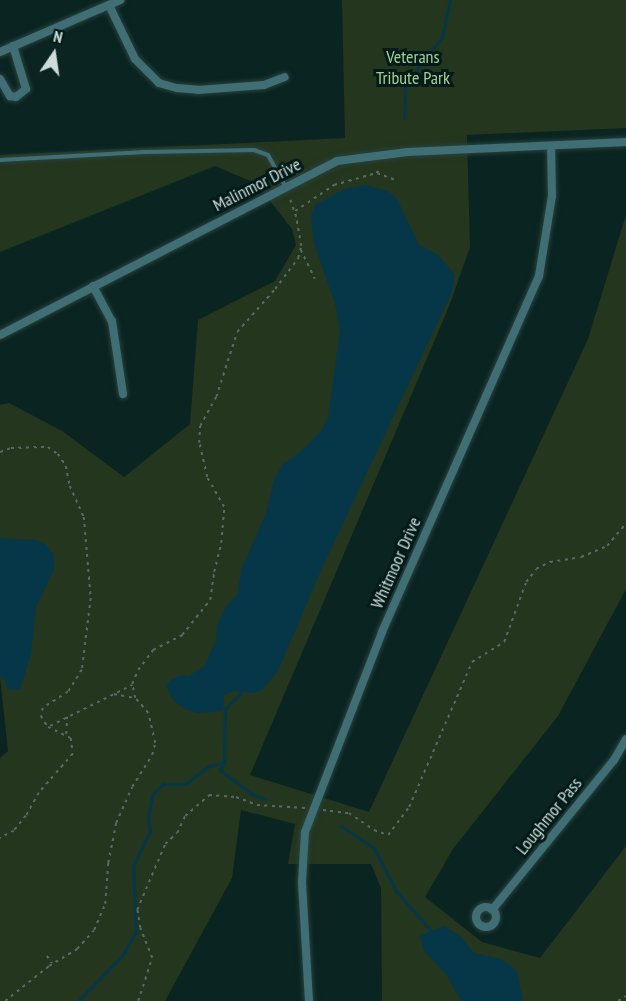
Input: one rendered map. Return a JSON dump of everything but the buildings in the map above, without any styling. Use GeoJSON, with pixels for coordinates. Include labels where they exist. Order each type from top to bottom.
{"type":"FeatureCollection","features":[{"type":"Feature","properties":{"kind":"street"},"geometry":{"type":"LineString","coordinates":[[0,52],[120,0]]}},
{"type":"Feature","properties":{"kind":"street"},"geometry":{"type":"LineString","coordinates":[[109,5],[135,59],[159,83],[198,90],[264,85],[285,77]]}},
{"type":"Feature","properties":{"kind":"street"},"geometry":{"type":"LineString","coordinates":[[0,79],[10,96],[16,97],[26,89],[13,46]]}},
{"type":"Feature","properties":{"kind":"street"},"geometry":{"type":"LineString","coordinates":[[551,146],[626,142]]}},
{"type":"Feature","properties":{"kind":"street","name":"Malinmor Drive"},"geometry":{"type":"LineString","coordinates":[[0,335],[24,325],[93,286],[337,161],[372,155],[551,146]]}},
{"type":"Feature","properties":{"kind":"street","name":"Whitmoor Drive"},"geometry":{"type":"LineString","coordinates":[[309,1001],[302,856],[305,832],[382,632],[539,276],[552,196],[551,146]]}},
{"type":"Feature","properties":{"kind":"street"},"geometry":{"type":"LineString","coordinates":[[93,286],[112,321],[123,394]]}},
{"type":"Feature","properties":{"kind":"street","name":"Loughmor Pass"},"geometry":{"type":"LineString","coordinates":[[492,910],[614,760],[626,739]]}},
{"type":"Feature","properties":{"kind":"lane"},"geometry":{"type":"LineString","coordinates":[[0,160],[145,152],[254,150],[268,155],[286,187]]}},
{"type":"Feature","properties":{"kind":"path"},"geometry":{"type":"LineString","coordinates":[[295,212],[334,185],[376,173],[381,169]]}},
{"type":"Feature","properties":{"kind":"path"},"geometry":{"type":"LineString","coordinates":[[376,173],[395,180]]}},
{"type":"Feature","properties":{"kind":"path"},"geometry":{"type":"LineString","coordinates":[[286,187],[295,212],[300,249],[315,279]]}},
{"type":"Feature","properties":{"kind":"path"},"geometry":{"type":"LineString","coordinates":[[5,1001],[52,964],[77,949],[94,930],[105,904],[108,863],[116,823],[132,787],[152,755],[155,743],[148,713],[135,698],[132,684],[138,670],[153,650],[182,635],[210,600],[221,543],[224,507],[207,477],[199,443],[200,426],[216,397],[237,332],[275,289],[298,258],[300,249]]}},
{"type":"Feature","properties":{"kind":"path"},"geometry":{"type":"LineString","coordinates":[[0,452],[10,448],[48,447],[58,454],[66,466],[70,486],[84,517],[90,598],[86,654],[82,670],[68,692],[43,708],[41,716],[48,727],[66,735],[74,747],[73,754],[39,793],[27,816],[14,831],[0,838]]}},
{"type":"Feature","properties":{"kind":"path"},"geometry":{"type":"LineString","coordinates":[[138,1001],[152,958],[140,928],[137,910],[165,844],[177,833],[185,816],[209,795],[236,797],[257,805],[277,808],[314,808],[350,813],[374,830],[388,835],[409,807],[472,662],[504,642],[526,582],[536,569],[550,562],[581,557],[607,546],[626,523]]}},
{"type":"Feature","properties":{"kind":"path"},"geometry":{"type":"LineString","coordinates":[[48,727],[132,684]]}},
{"type":"Feature","properties":{"kind":"path"},"geometry":{"type":"LineString","coordinates":[[113,694],[135,698]]}},
{"type":"Feature","properties":{"kind":"path"},"geometry":{"type":"LineString","coordinates":[[66,735],[67,717]]}},
{"type":"Feature","properties":{"kind":"path"},"geometry":{"type":"LineString","coordinates":[[48,956],[52,964]]}},
{"type":"Feature","properties":{"kind":"path"},"geometry":{"type":"LineString","coordinates":[[618,1001],[626,996]]}},
{"type":"Feature","properties":{"kind":"green space","name":"Veterans Tribute Park"},"geometry":{"type":"Polygon","coordinates":[[[342,0],[626,0],[626,128],[467,135],[470,247],[450,304],[250,775],[369,812],[588,339],[626,215],[626,589],[558,716],[453,849],[425,897],[482,942],[540,958],[626,846],[626,1001],[382,1001],[381,888],[371,864],[288,864],[295,824],[241,810],[232,878],[165,1001],[0,1001],[0,758],[8,751],[0,677],[0,405],[9,403],[62,431],[124,477],[190,424],[198,320],[275,281],[296,245],[292,229],[257,184],[215,166],[0,252],[0,155],[345,138],[342,0]]]}},
{"type":"Feature","properties":{"kind":"water"},"geometry":{"type":"Polygon","coordinates":[[[366,185],[388,191],[397,199],[419,245],[437,254],[455,275],[452,292],[321,570],[279,669],[262,690],[254,693],[233,691],[224,695],[223,711],[197,713],[185,709],[173,700],[166,686],[171,680],[181,675],[189,676],[204,666],[216,641],[217,626],[225,608],[237,595],[242,568],[266,513],[274,479],[283,464],[300,452],[322,430],[328,417],[340,331],[335,304],[314,243],[311,216],[315,205],[344,189],[366,185]]]}},
{"type":"Feature","properties":{"kind":"water"},"geometry":{"type":"Polygon","coordinates":[[[0,538],[36,540],[46,545],[54,555],[54,570],[36,607],[31,653],[20,690],[7,689],[6,681],[0,677],[0,538]]]}},
{"type":"Feature","properties":{"kind":"water"},"geometry":{"type":"Polygon","coordinates":[[[444,926],[460,936],[474,953],[501,959],[509,964],[517,972],[523,1001],[461,1001],[445,973],[424,951],[420,936],[444,926]]]}},
{"type":"Feature","properties":{"kind":"waterway"},"geometry":{"type":"LineString","coordinates":[[404,118],[405,85],[442,37],[450,0]]}},
{"type":"Feature","properties":{"kind":"waterway"},"geometry":{"type":"LineString","coordinates":[[241,693],[225,709],[224,762],[220,770],[252,794],[265,799]]}},
{"type":"Feature","properties":{"kind":"waterway"},"geometry":{"type":"LineString","coordinates":[[78,1001],[122,956],[136,932],[133,866],[150,831],[148,818],[152,795],[163,784],[185,784],[209,766],[224,762]]}},
{"type":"Feature","properties":{"kind":"waterway"},"geometry":{"type":"LineString","coordinates":[[341,826],[374,848],[396,891],[432,932]]}}]}
